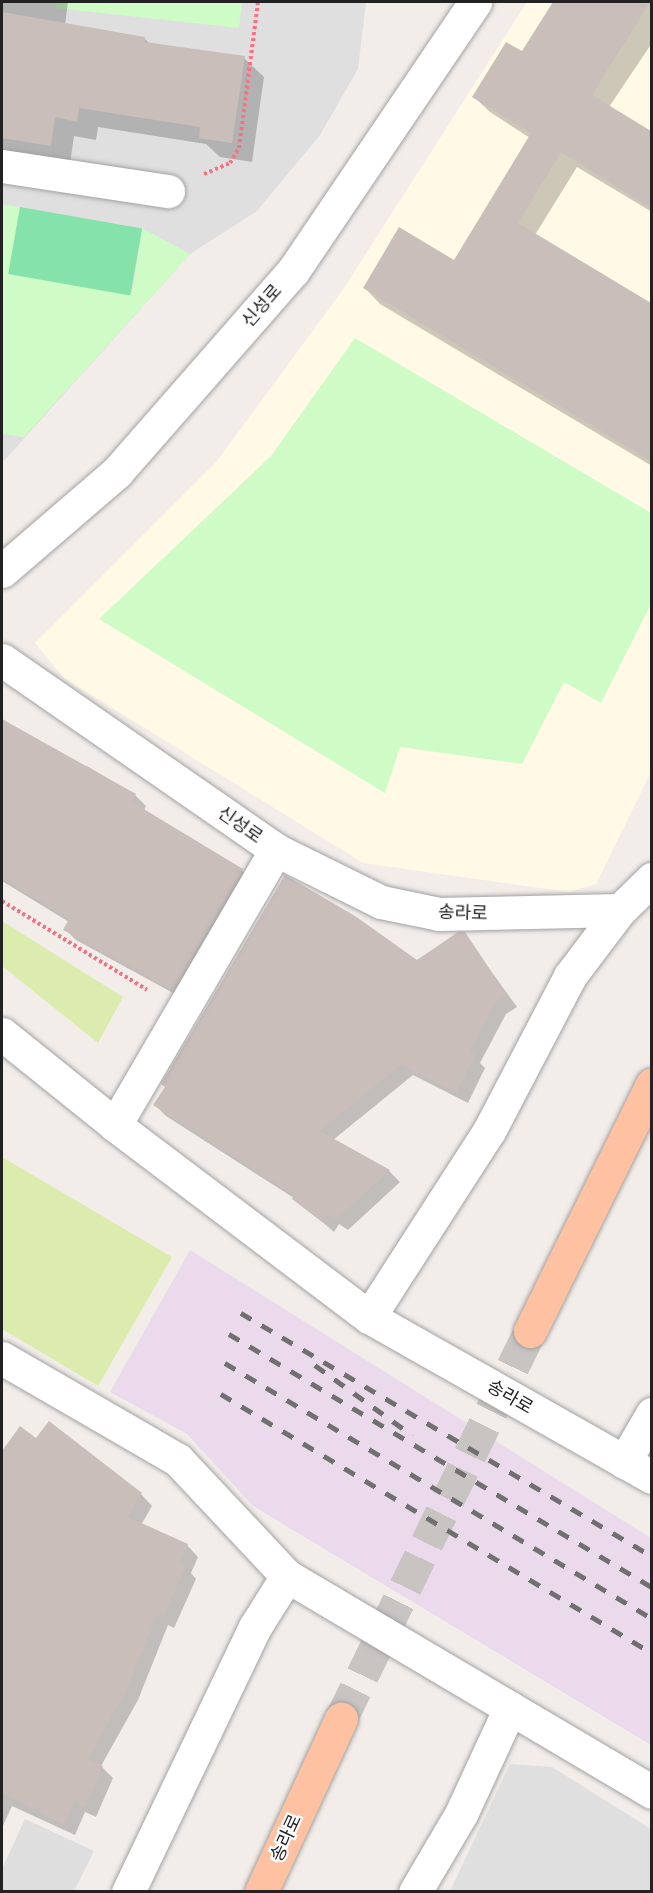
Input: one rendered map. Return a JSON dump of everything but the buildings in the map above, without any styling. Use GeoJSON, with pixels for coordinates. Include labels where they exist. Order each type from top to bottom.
{"type":"FeatureCollection","features":[{"type":"Feature","properties":{"kind":"main road"},"geometry":{"type":"LineString","coordinates":[[530,1330],[651,1084]]}},
{"type":"Feature","properties":{"kind":"main road","name":"송라로"},"geometry":{"type":"LineString","coordinates":[[261,1892],[341,1719]]}},
{"type":"Feature","properties":{"kind":"street","name":"신성로"},"geometry":{"type":"LineString","coordinates":[[2,571],[117,472],[293,271],[475,2]]}},
{"type":"Feature","properties":{"kind":"street"},"geometry":{"type":"LineString","coordinates":[[2,166],[168,191]]}},
{"type":"Feature","properties":{"kind":"street","name":"신성로"},"geometry":{"type":"LineString","coordinates":[[2,660],[276,850],[115,1125]]}},
{"type":"Feature","properties":{"kind":"street","name":"송라로"},"geometry":{"type":"LineString","coordinates":[[276,850],[381,902],[439,914],[620,910]]}},
{"type":"Feature","properties":{"kind":"street"},"geometry":{"type":"LineString","coordinates":[[369,1317],[489,1131],[570,976],[620,910],[651,879]]}},
{"type":"Feature","properties":{"kind":"street","name":"송라로"},"geometry":{"type":"LineString","coordinates":[[2,1034],[115,1125],[369,1317],[638,1470]]}},
{"type":"Feature","properties":{"kind":"street"},"geometry":{"type":"LineString","coordinates":[[5,1369],[178,1460],[287,1576],[651,1792]]}},
{"type":"Feature","properties":{"kind":"street"},"geometry":{"type":"LineString","coordinates":[[638,1470],[651,1414]]}},
{"type":"Feature","properties":{"kind":"street"},"geometry":{"type":"LineString","coordinates":[[128,1892],[255,1627],[287,1576]]}},
{"type":"Feature","properties":{"kind":"street"},"geometry":{"type":"LineString","coordinates":[[414,1892],[461,1814],[510,1708]]}},
{"type":"Feature","properties":{"kind":"path"},"geometry":{"type":"LineString","coordinates":[[168,191],[230,162],[238,148],[258,2]]}},
{"type":"Feature","properties":{"kind":"path"},"geometry":{"type":"LineString","coordinates":[[2,901],[182,1011]]}},
{"type":"Feature","properties":{"kind":"shaded area"},"geometry":{"type":"Polygon","coordinates":[[[2,2],[366,2],[358,69],[320,135],[257,211],[190,254],[2,463],[2,2]]]}},
{"type":"Feature","properties":{"kind":"shaded area"},"geometry":{"type":"Polygon","coordinates":[[[527,2],[651,2],[651,772],[596,884],[569,892],[363,863],[64,678],[35,643],[217,461],[342,291],[527,2]]]}},
{"type":"Feature","properties":{"kind":"shaded area"},"geometry":{"type":"Polygon","coordinates":[[[190,1250],[651,1538],[651,1745],[253,1506],[187,1434],[110,1392],[190,1250]]]}},
{"type":"Feature","properties":{"kind":"shaded area"},"geometry":{"type":"Polygon","coordinates":[[[510,1764],[552,1767],[651,1829],[651,1891],[450,1891],[510,1764]]]}},
{"type":"Feature","properties":{"kind":"shaded area"},"geometry":{"type":"Polygon","coordinates":[[[25,1819],[94,1851],[74,1891],[2,1891],[2,1869],[25,1819]]]}},
{"type":"Feature","properties":{"kind":"green space"},"geometry":{"type":"Polygon","coordinates":[[[57,2],[242,2],[239,28],[56,8],[57,2]]]}},
{"type":"Feature","properties":{"kind":"green space"},"geometry":{"type":"Polygon","coordinates":[[[2,204],[20,207],[10,273],[132,292],[142,228],[190,254],[24,437],[2,434],[2,204]]]}},
{"type":"Feature","properties":{"kind":"green space"},"geometry":{"type":"Polygon","coordinates":[[[20,207],[142,229],[130,295],[8,274],[20,207]]]}},
{"type":"Feature","properties":{"kind":"green space"},"geometry":{"type":"Polygon","coordinates":[[[355,338],[651,513],[651,604],[601,703],[564,682],[522,764],[400,747],[385,793],[99,619],[271,456],[355,338]]]}},
{"type":"Feature","properties":{"kind":"green space"},"geometry":{"type":"Polygon","coordinates":[[[2,921],[123,997],[98,1043],[2,966],[2,921]]]}},
{"type":"Feature","properties":{"kind":"green space"},"geometry":{"type":"Polygon","coordinates":[[[2,1157],[172,1257],[98,1386],[2,1329],[2,1157]]]}},
{"type":"Feature","properties":{"kind":"tunnel"},"geometry":{"type":"LineString","coordinates":[[341,1719],[530,1331]]}},
{"type":"Feature","properties":{"kind":"railway"},"geometry":{"type":"LineString","coordinates":[[241,1313],[652,1556]]}},
{"type":"Feature","properties":{"kind":"railway"},"geometry":{"type":"LineString","coordinates":[[229,1334],[652,1587]]}},
{"type":"Feature","properties":{"kind":"railway"},"geometry":{"type":"LineString","coordinates":[[225,1363],[652,1619]]}},
{"type":"Feature","properties":{"kind":"railway"},"geometry":{"type":"LineString","coordinates":[[315,1365],[412,1435]]}},
{"type":"Feature","properties":{"kind":"railway"},"geometry":{"type":"LineString","coordinates":[[221,1394],[652,1653]]}}]}
